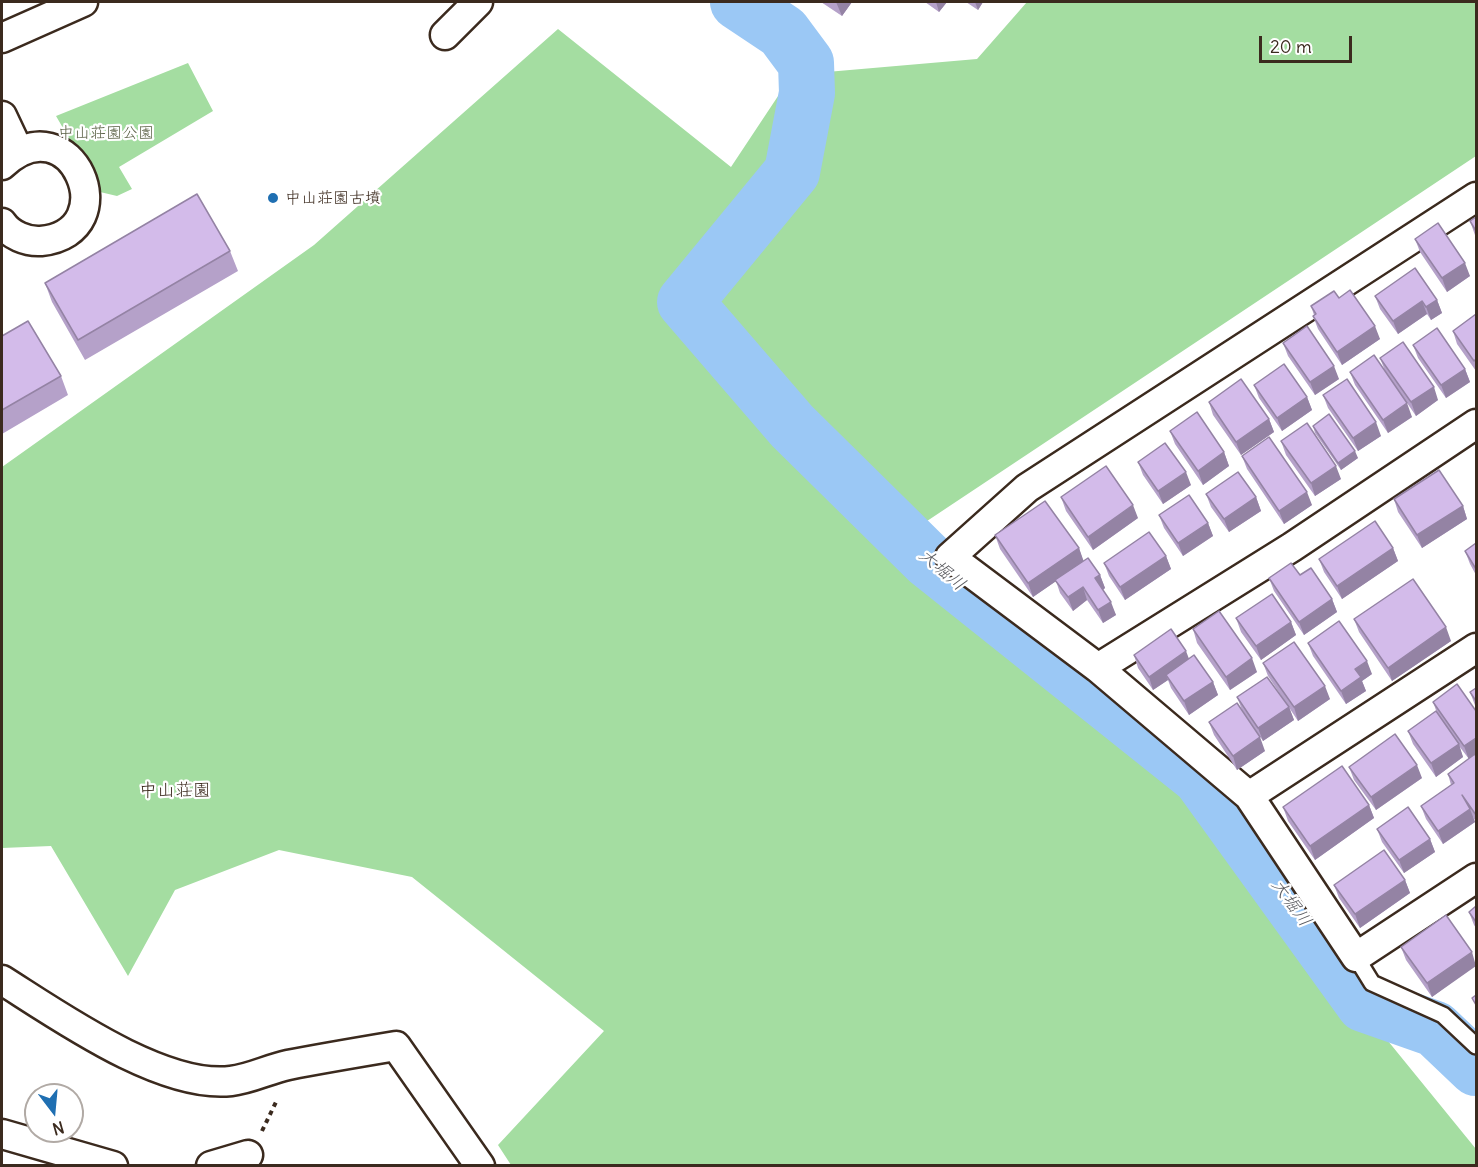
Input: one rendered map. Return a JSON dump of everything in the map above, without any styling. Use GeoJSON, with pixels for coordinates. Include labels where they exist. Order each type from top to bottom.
{"type":"FeatureCollection","features":[{"type":"Feature","properties":{"kind":"street"},"geometry":{"type":"LineString","coordinates":[[2,38],[83,2]]}},
{"type":"Feature","properties":{"kind":"street"},"geometry":{"type":"LineString","coordinates":[[445,35],[478,2]]}},
{"type":"Feature","properties":{"kind":"street"},"geometry":{"type":"LineString","coordinates":[[2,116],[10,158],[27,148],[44,147],[59,152],[73,161],[82,175],[86,191],[84,207],[75,225],[51,240],[34,241],[18,237],[2,223]]}},
{"type":"Feature","properties":{"kind":"street"},"geometry":{"type":"LineString","coordinates":[[1476,197],[1027,488],[950,557],[1098,668],[1249,796],[1356,957],[1476,878]]}},
{"type":"Feature","properties":{"kind":"street"},"geometry":{"type":"LineString","coordinates":[[1098,668],[1292,547],[1476,424]]}},
{"type":"Feature","properties":{"kind":"street"},"geometry":{"type":"LineString","coordinates":[[1249,796],[1476,648]]}},
{"type":"Feature","properties":{"kind":"street"},"geometry":{"type":"LineString","coordinates":[[2,980],[70,1023],[117,1048],[145,1062],[195,1081],[232,1081],[286,1065],[396,1046],[480,1166]]}},
{"type":"Feature","properties":{"kind":"street"},"geometry":{"type":"LineString","coordinates":[[2,1134],[113,1166]]}},
{"type":"Feature","properties":{"kind":"street"},"geometry":{"type":"LineString","coordinates":[[212,1166],[248,1155]]}},
{"type":"Feature","properties":{"kind":"lane"},"geometry":{"type":"LineString","coordinates":[[1356,957],[1371,983],[1443,1015],[1476,1046]]}},
{"type":"Feature","properties":{"kind":"path"},"geometry":{"type":"LineString","coordinates":[[248,1155],[274,1112],[286,1065]]}},
{"type":"Feature","properties":{"kind":"green space"},"geometry":{"type":"Polygon","coordinates":[[[1027,2],[1476,2],[1476,156],[906,535],[1208,820],[1476,1149],[1476,1165],[511,1165],[498,1145],[604,1031],[412,877],[279,850],[175,890],[128,976],[51,846],[2,848],[2,467],[314,245],[558,29],[731,167],[792,75],[977,59],[1027,2]]]}},
{"type":"Feature","properties":{"kind":"green space","name":"中山荘園公園"},"geometry":{"type":"Polygon","coordinates":[[[188,63],[213,111],[119,167],[132,189],[117,196],[100,192],[56,116],[188,63]]]}},
{"type":"Feature","properties":{"kind":"building"},"geometry":{"type":"Polygon","coordinates":[[[197,194],[230,251],[78,340],[45,283],[197,194]]]}},
{"type":"Feature","properties":{"kind":"building"},"geometry":{"type":"Polygon","coordinates":[[[1476,217],[1476,231],[1470,221],[1476,217]]]}},
{"type":"Feature","properties":{"kind":"building"},"geometry":{"type":"Polygon","coordinates":[[[1438,223],[1465,263],[1442,278],[1415,239],[1438,223]]]}},
{"type":"Feature","properties":{"kind":"building"},"geometry":{"type":"Polygon","coordinates":[[[1415,268],[1437,300],[1426,307],[1422,301],[1393,321],[1375,296],[1415,268]]]}},
{"type":"Feature","properties":{"kind":"building"},"geometry":{"type":"Polygon","coordinates":[[[1350,290],[1375,326],[1337,352],[1313,316],[1316,314],[1311,306],[1334,291],[1339,298],[1350,290]]]}},
{"type":"Feature","properties":{"kind":"building"},"geometry":{"type":"Polygon","coordinates":[[[1476,314],[1476,359],[1474,361],[1453,331],[1476,314]]]}},
{"type":"Feature","properties":{"kind":"building"},"geometry":{"type":"Polygon","coordinates":[[[28,321],[61,376],[2,410],[2,336],[28,321]]]}},
{"type":"Feature","properties":{"kind":"building"},"geometry":{"type":"Polygon","coordinates":[[[1307,326],[1334,366],[1310,382],[1283,343],[1307,326]]]}},
{"type":"Feature","properties":{"kind":"building"},"geometry":{"type":"Polygon","coordinates":[[[1437,328],[1465,369],[1441,385],[1413,345],[1437,328]]]}},
{"type":"Feature","properties":{"kind":"building"},"geometry":{"type":"Polygon","coordinates":[[[1403,342],[1434,387],[1411,402],[1380,358],[1403,342]]]}},
{"type":"Feature","properties":{"kind":"building"},"geometry":{"type":"Polygon","coordinates":[[[1374,355],[1407,403],[1383,420],[1350,372],[1374,355]]]}},
{"type":"Feature","properties":{"kind":"building"},"geometry":{"type":"Polygon","coordinates":[[[1284,364],[1307,397],[1277,418],[1254,385],[1284,364]]]}},
{"type":"Feature","properties":{"kind":"building"},"geometry":{"type":"Polygon","coordinates":[[[1241,379],[1269,419],[1236,442],[1209,402],[1241,379]]]}},
{"type":"Feature","properties":{"kind":"building"},"geometry":{"type":"Polygon","coordinates":[[[1347,379],[1376,422],[1353,438],[1323,395],[1347,379]]]}},
{"type":"Feature","properties":{"kind":"building"},"geometry":{"type":"Polygon","coordinates":[[[1197,412],[1224,452],[1198,471],[1170,431],[1197,412]]]}},
{"type":"Feature","properties":{"kind":"building"},"geometry":{"type":"Polygon","coordinates":[[[1329,414],[1355,451],[1338,463],[1313,426],[1329,414]]]}},
{"type":"Feature","properties":{"kind":"building"},"geometry":{"type":"Polygon","coordinates":[[[1307,423],[1336,466],[1311,483],[1281,441],[1307,423]]]}},
{"type":"Feature","properties":{"kind":"building"},"geometry":{"type":"Polygon","coordinates":[[[1269,437],[1307,492],[1279,511],[1242,456],[1269,437]]]}},
{"type":"Feature","properties":{"kind":"building"},"geometry":{"type":"Polygon","coordinates":[[[1165,443],[1186,472],[1158,491],[1138,462],[1165,443]]]}},
{"type":"Feature","properties":{"kind":"building"},"geometry":{"type":"Polygon","coordinates":[[[1106,466],[1133,505],[1088,537],[1061,497],[1106,466]]]}},
{"type":"Feature","properties":{"kind":"building"},"geometry":{"type":"Polygon","coordinates":[[[1439,470],[1463,506],[1417,535],[1394,499],[1439,470]]]}},
{"type":"Feature","properties":{"kind":"building"},"geometry":{"type":"Polygon","coordinates":[[[1238,472],[1256,497],[1224,519],[1206,494],[1238,472]]]}},
{"type":"Feature","properties":{"kind":"building"},"geometry":{"type":"Polygon","coordinates":[[[1189,495],[1208,523],[1178,543],[1159,515],[1189,495]]]}},
{"type":"Feature","properties":{"kind":"building"},"geometry":{"type":"Polygon","coordinates":[[[1045,501],[1079,548],[1028,583],[995,535],[1045,501]]]}},
{"type":"Feature","properties":{"kind":"building"},"geometry":{"type":"Polygon","coordinates":[[[1375,521],[1393,548],[1337,586],[1319,559],[1375,521]]]}},
{"type":"Feature","properties":{"kind":"building"},"geometry":{"type":"Polygon","coordinates":[[[1149,532],[1166,556],[1120,587],[1104,563],[1149,532]]]}},
{"type":"Feature","properties":{"kind":"building"},"geometry":{"type":"Polygon","coordinates":[[[1476,543],[1476,569],[1465,551],[1476,543]]]}},
{"type":"Feature","properties":{"kind":"building"},"geometry":{"type":"Polygon","coordinates":[[[1088,558],[1100,575],[1095,578],[1111,602],[1098,610],[1083,587],[1068,597],[1055,580],[1088,558]]]}},
{"type":"Feature","properties":{"kind":"building"},"geometry":{"type":"Polygon","coordinates":[[[1291,563],[1300,575],[1311,568],[1332,599],[1299,622],[1269,578],[1291,563]]]}},
{"type":"Feature","properties":{"kind":"building"},"geometry":{"type":"Polygon","coordinates":[[[1413,579],[1446,627],[1388,668],[1354,619],[1413,579]]]}},
{"type":"Feature","properties":{"kind":"building"},"geometry":{"type":"Polygon","coordinates":[[[1272,594],[1291,622],[1256,646],[1236,618],[1272,594]]]}},
{"type":"Feature","properties":{"kind":"building"},"geometry":{"type":"Polygon","coordinates":[[[1219,611],[1252,658],[1226,677],[1193,629],[1219,611]]]}},
{"type":"Feature","properties":{"kind":"building"},"geometry":{"type":"Polygon","coordinates":[[[1339,621],[1367,661],[1355,669],[1361,677],[1341,691],[1308,643],[1339,621]]]}},
{"type":"Feature","properties":{"kind":"building"},"geometry":{"type":"Polygon","coordinates":[[[1171,629],[1186,651],[1149,677],[1134,655],[1171,629]]]}},
{"type":"Feature","properties":{"kind":"building"},"geometry":{"type":"Polygon","coordinates":[[[1294,642],[1325,686],[1294,707],[1263,663],[1294,642]]]}},
{"type":"Feature","properties":{"kind":"building"},"geometry":{"type":"Polygon","coordinates":[[[1194,655],[1213,682],[1184,701],[1166,675],[1194,655]]]}},
{"type":"Feature","properties":{"kind":"building"},"geometry":{"type":"Polygon","coordinates":[[[1267,677],[1289,707],[1258,728],[1237,697],[1267,677]]]}},
{"type":"Feature","properties":{"kind":"building"},"geometry":{"type":"Polygon","coordinates":[[[1457,684],[1476,711],[1476,738],[1464,746],[1433,702],[1457,684]]]}},
{"type":"Feature","properties":{"kind":"building"},"geometry":{"type":"Polygon","coordinates":[[[1476,688],[1476,701],[1470,692],[1476,688]]]}},
{"type":"Feature","properties":{"kind":"building"},"geometry":{"type":"Polygon","coordinates":[[[1237,703],[1260,737],[1233,756],[1209,722],[1237,703]]]}},
{"type":"Feature","properties":{"kind":"building"},"geometry":{"type":"Polygon","coordinates":[[[1436,711],[1459,744],[1431,763],[1408,731],[1436,711]]]}},
{"type":"Feature","properties":{"kind":"building"},"geometry":{"type":"Polygon","coordinates":[[[1395,734],[1417,765],[1371,797],[1349,767],[1395,734]]]}},
{"type":"Feature","properties":{"kind":"building"},"geometry":{"type":"Polygon","coordinates":[[[1475,754],[1476,815],[1462,795],[1470,809],[1438,831],[1421,806],[1454,783],[1448,774],[1475,754]]]}},
{"type":"Feature","properties":{"kind":"building"},"geometry":{"type":"Polygon","coordinates":[[[1342,766],[1369,805],[1310,846],[1283,807],[1342,766]]]}},
{"type":"Feature","properties":{"kind":"building"},"geometry":{"type":"Polygon","coordinates":[[[1408,807],[1430,839],[1399,860],[1377,829],[1408,807]]]}},
{"type":"Feature","properties":{"kind":"building"},"geometry":{"type":"Polygon","coordinates":[[[1384,850],[1405,880],[1355,914],[1334,885],[1384,850]]]}},
{"type":"Feature","properties":{"kind":"building"},"geometry":{"type":"Polygon","coordinates":[[[1476,906],[1476,922],[1469,912],[1476,906]]]}},
{"type":"Feature","properties":{"kind":"building"},"geometry":{"type":"Polygon","coordinates":[[[1446,915],[1472,952],[1427,983],[1401,947],[1446,915]]]}},
{"type":"Feature","properties":{"kind":"waterway","name":"大堀川"},"geometry":{"type":"LineString","coordinates":[[738,2],[783,32],[806,63],[807,93],[792,172],[685,302],[792,426],[928,560],[1200,777],[1364,1004],[1435,1029],[1476,1068]]}},
{"type":"Feature","properties":{"kind":"place","name":"中山荘園古墳"},"geometry":{"type":"Point","coordinates":[273,198]}},
{"type":"Feature","properties":{"kind":"district","name":"中山荘園"},"geometry":{"type":"Point","coordinates":[175,791]}}]}
